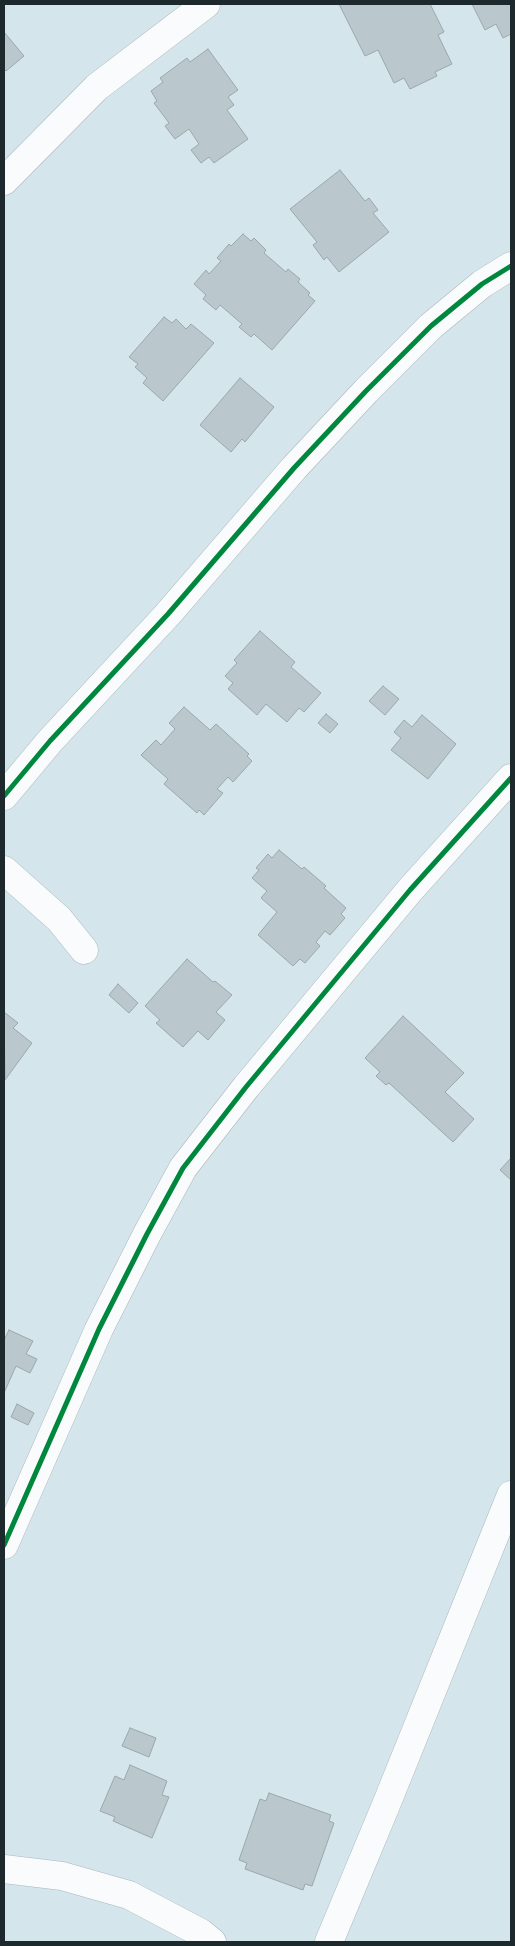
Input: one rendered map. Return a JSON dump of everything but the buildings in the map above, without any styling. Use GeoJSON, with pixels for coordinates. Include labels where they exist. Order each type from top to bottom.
{"type":"FeatureCollection","features":[{"type":"Feature","properties":{"kind":"street"},"geometry":{"type":"LineString","coordinates":[[4,182],[97,87],[206,4]]}},
{"type":"Feature","properties":{"kind":"street"},"geometry":{"type":"LineString","coordinates":[[4,796],[50,741],[168,614],[294,468],[366,391],[431,326],[482,284],[511,266]]}},
{"type":"Feature","properties":{"kind":"street"},"geometry":{"type":"LineString","coordinates":[[4,1544],[99,1329],[183,1168],[246,1087],[391,913],[511,778]]}},
{"type":"Feature","properties":{"kind":"street"},"geometry":{"type":"LineString","coordinates":[[4,870],[59,919],[84,950]]}},
{"type":"Feature","properties":{"kind":"street"},"geometry":{"type":"LineString","coordinates":[[329,1942],[511,1494]]}},
{"type":"Feature","properties":{"kind":"street"},"geometry":{"type":"LineString","coordinates":[[4,1869],[62,1876],[129,1895],[201,1933],[212,1942]]}},
{"type":"Feature","properties":{"kind":"cycle path"},"geometry":{"type":"LineString","coordinates":[[4,796],[50,741],[168,614],[294,468],[366,391],[431,326],[482,284],[511,266]]}},
{"type":"Feature","properties":{"kind":"cycle path"},"geometry":{"type":"LineString","coordinates":[[4,1545],[99,1329],[183,1168],[246,1087],[410,890],[511,778]]}}]}
